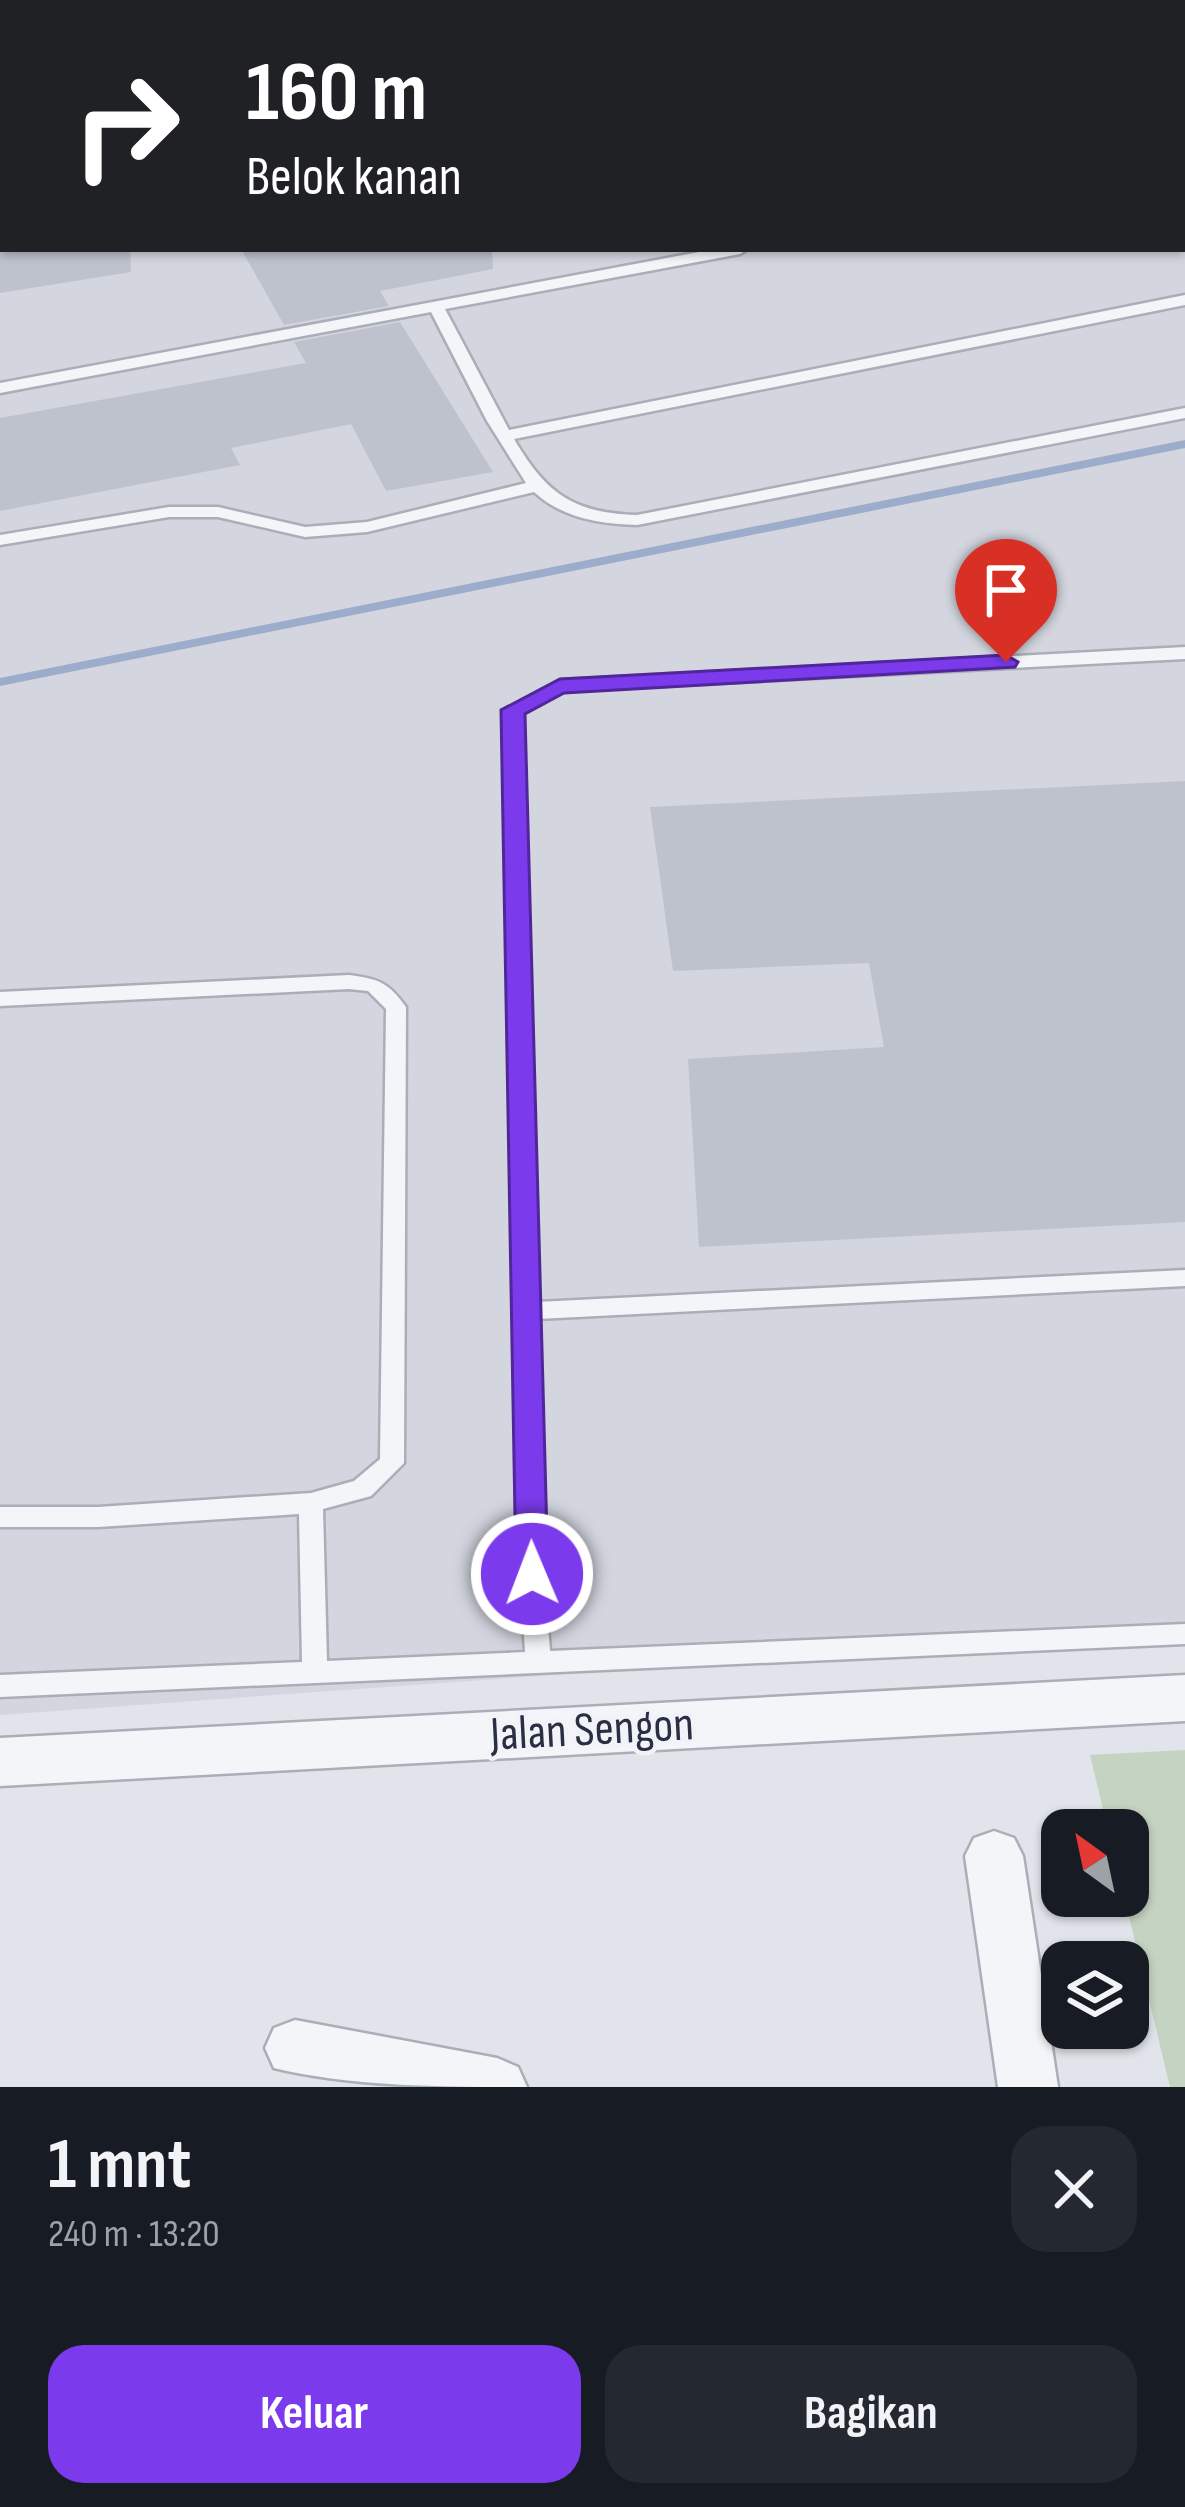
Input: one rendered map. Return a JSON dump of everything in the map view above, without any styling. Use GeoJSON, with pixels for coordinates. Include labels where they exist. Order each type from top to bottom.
{"type":"FeatureCollection","features":[{"type":"Feature","properties":{"kind":"street","name":"Jalan Sengon"},"geometry":{"type":"LineString","coordinates":[[0,1762],[1185,1698]]}},
{"type":"Feature","properties":{"kind":"street"},"geometry":{"type":"LineString","coordinates":[[994,1856],[1028,2087]]}},
{"type":"Feature","properties":{"kind":"street"},"geometry":{"type":"LineString","coordinates":[[295,2048],[497,2087]]}},
{"type":"Feature","properties":{"kind":"lane"},"geometry":{"type":"LineString","coordinates":[[0,388],[723,252]]}},
{"type":"Feature","properties":{"kind":"lane"},"geometry":{"type":"LineString","coordinates":[[507,435],[1185,300]]}},
{"type":"Feature","properties":{"kind":"lane"},"geometry":{"type":"LineString","coordinates":[[435,304],[536,486],[586,514],[637,520],[1185,412]]}},
{"type":"Feature","properties":{"kind":"lane"},"geometry":{"type":"LineString","coordinates":[[0,540],[169,512],[218,512],[305,532],[367,527],[536,486]]}},
{"type":"Feature","properties":{"kind":"lane"},"geometry":{"type":"LineString","coordinates":[[538,1661],[532,1574],[513,710],[560,686],[1185,652]]}},
{"type":"Feature","properties":{"kind":"lane"},"geometry":{"type":"LineString","coordinates":[[0,999],[350,982],[374,985],[396,1007],[392,1463],[362,1489],[310,1503],[98,1517],[0,1517]]}},
{"type":"Feature","properties":{"kind":"lane"},"geometry":{"type":"LineString","coordinates":[[529,1311],[1185,1278]]}},
{"type":"Feature","properties":{"kind":"lane"},"geometry":{"type":"LineString","coordinates":[[310,1503],[315,1671]]}},
{"type":"Feature","properties":{"kind":"lane"},"geometry":{"type":"LineString","coordinates":[[0,1686],[1185,1634]]}},
{"type":"Feature","properties":{"kind":"shaded area"},"geometry":{"type":"Polygon","coordinates":[[[0,252],[1185,252],[1185,1629],[0,1715],[0,252]]]}},
{"type":"Feature","properties":{"kind":"green space"},"geometry":{"type":"Polygon","coordinates":[[[1185,1750],[1185,2087],[1170,2087],[1149,2000],[1149,1941],[1135,1941],[1129,1917],[1149,1917],[1149,1809],[1103,1809],[1090,1755],[1185,1750]]]}},
{"type":"Feature","properties":{"kind":"building"},"geometry":{"type":"Polygon","coordinates":[[[0,252],[130,252],[131,272],[0,293],[0,252]]]}},
{"type":"Feature","properties":{"kind":"building"},"geometry":{"type":"Polygon","coordinates":[[[243,252],[492,252],[493,269],[380,291],[389,306],[284,325],[243,252]]]}},
{"type":"Feature","properties":{"kind":"building"},"geometry":{"type":"Polygon","coordinates":[[[400,322],[493,472],[386,491],[351,424],[231,448],[240,465],[0,511],[0,418],[306,363],[294,342],[400,322]]]}},
{"type":"Feature","properties":{"kind":"building"},"geometry":{"type":"Polygon","coordinates":[[[1185,781],[1185,1222],[699,1247],[688,1059],[884,1047],[869,963],[673,971],[650,807],[1185,781]]]}},
{"type":"Feature","properties":{"kind":"waterway"},"geometry":{"type":"LineString","coordinates":[[0,682],[1185,444]]}},
{"type":"Feature","properties":{"kind":"route"},"geometry":{"type":"LineString","coordinates":[[532,1574],[513,710],[560,686],[1006,662]]}}]}
